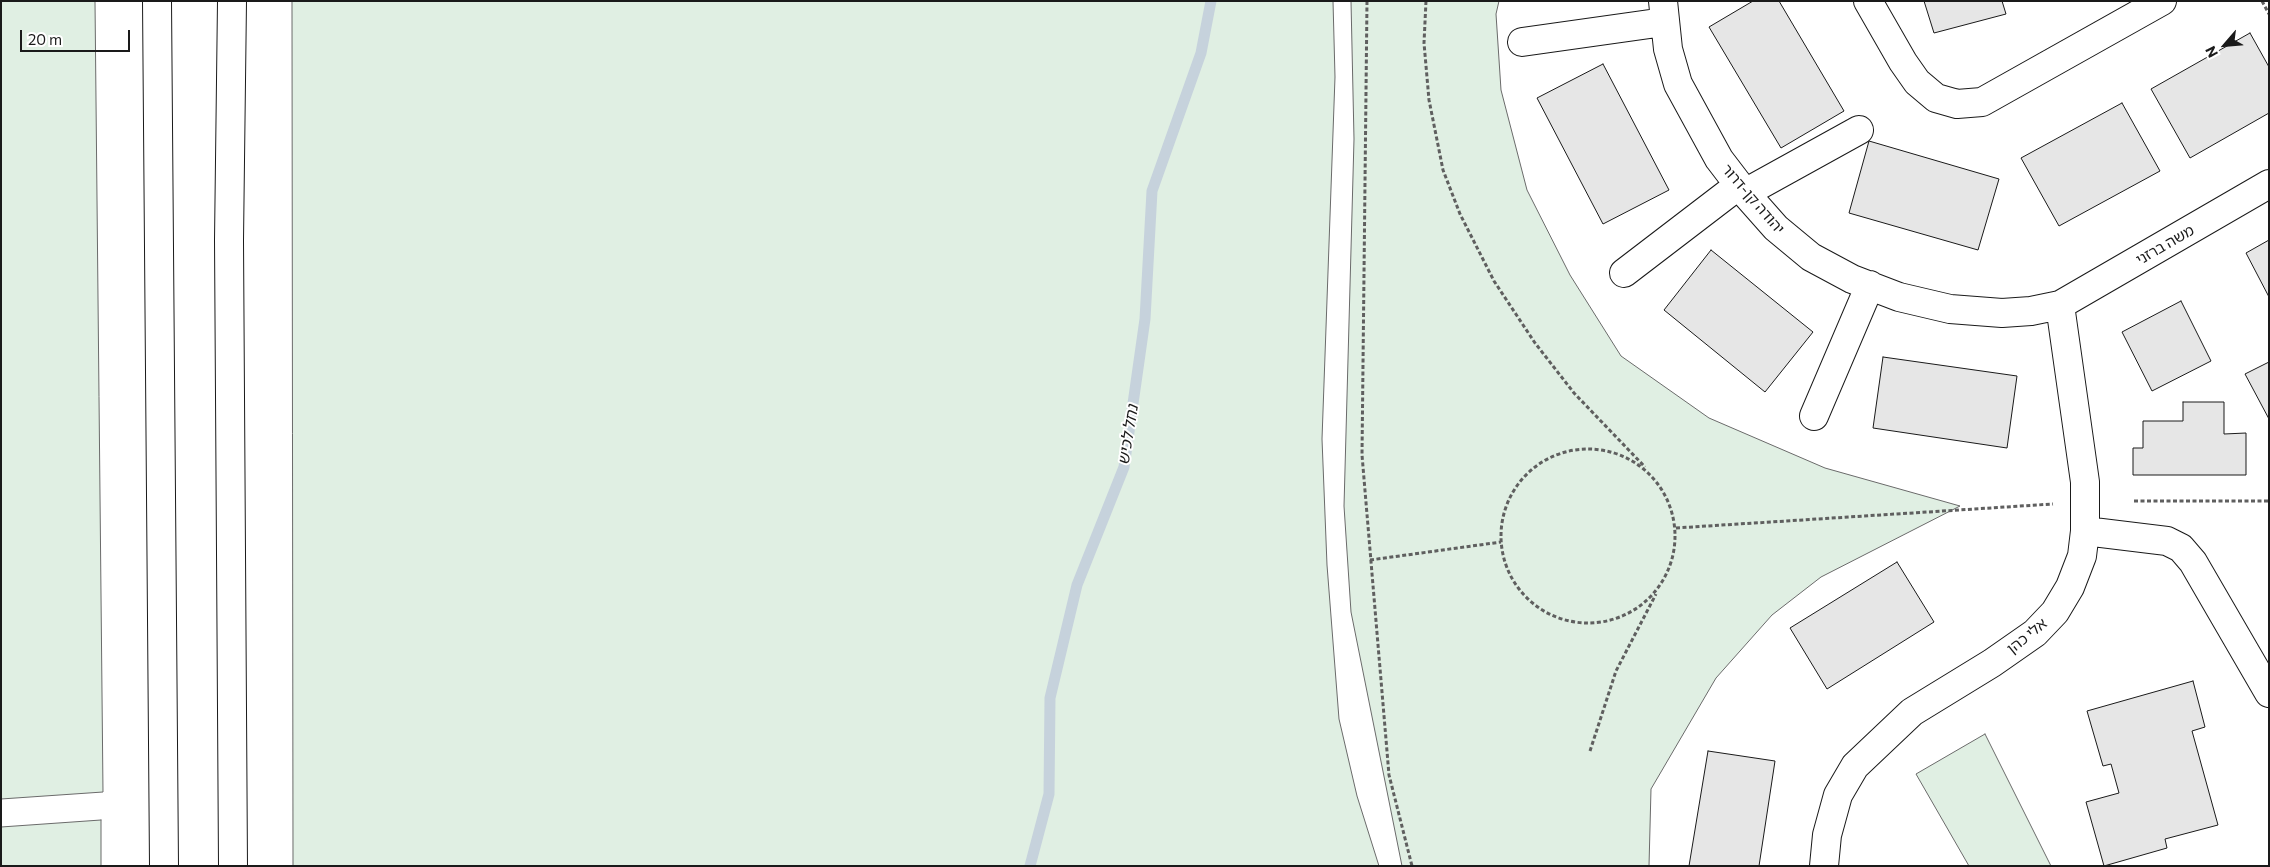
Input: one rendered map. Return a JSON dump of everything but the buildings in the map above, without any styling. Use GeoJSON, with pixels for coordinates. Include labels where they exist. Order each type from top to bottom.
{"type":"FeatureCollection","features":[{"type":"Feature","properties":{"kind":"main road"},"geometry":{"type":"LineString","coordinates":[[157,1],[164,866]]}},
{"type":"Feature","properties":{"kind":"main road"},"geometry":{"type":"LineString","coordinates":[[232,1],[230,260],[233,866]]}},
{"type":"Feature","properties":{"kind":"main road"},"geometry":{"type":"LineString","coordinates":[[1868,1],[1903,62],[1917,82],[1936,98],[1957,104],[1982,102],[2162,1]]}},
{"type":"Feature","properties":{"kind":"main road"},"geometry":{"type":"LineString","coordinates":[[1522,42],[1664,12]]}},
{"type":"Feature","properties":{"kind":"main road","name":"יהודה קן-דרור"},"geometry":{"type":"LineString","coordinates":[[1664,12],[1668,49],[1678,84],[1719,160],[1776,228],[1812,257],[1852,279],[1899,297],[1950,309],[2002,313],[2032,311],[2060,305]]}},
{"type":"Feature","properties":{"kind":"main road"},"geometry":{"type":"LineString","coordinates":[[1624,273],[1742,189],[1859,130]]}},
{"type":"Feature","properties":{"kind":"main road","name":"משה ברזני"},"geometry":{"type":"LineString","coordinates":[[2060,305],[2269,184]]}},
{"type":"Feature","properties":{"kind":"main road"},"geometry":{"type":"LineString","coordinates":[[1814,416],[1870,286]]}},
{"type":"Feature","properties":{"kind":"main road","name":"אלי כהן"},"geometry":{"type":"LineString","coordinates":[[1824,866],[1827,835],[1838,795],[1855,766],[1912,712],[1992,663],[2041,626],[2055,612],[2070,587],[2082,556],[2085,531],[2086,482],[2060,305]]}},
{"type":"Feature","properties":{"kind":"main road"},"geometry":{"type":"LineString","coordinates":[[2085,531],[2167,541],[2181,548],[2193,562],[2269,693]]}},
{"type":"Feature","properties":{"kind":"path"},"geometry":{"type":"LineString","coordinates":[[1366,1],[1362,455],[1389,775],[1412,866]]}},
{"type":"Feature","properties":{"kind":"path"},"geometry":{"type":"LineString","coordinates":[[1426,1],[1424,43],[1429,100],[1443,170],[1460,214],[1494,281],[1535,343],[1574,393],[1650,473],[1668,498],[1676,528],[1669,571],[1616,671],[1590,752]]}},
{"type":"Feature","properties":{"kind":"path"},"geometry":{"type":"LineString","coordinates":[[2262,1],[2269,14]]}},
{"type":"Feature","properties":{"kind":"path"},"geometry":{"type":"LineString","coordinates":[[1650,473],[1625,455],[1597,447],[1567,450],[1538,462],[1517,484],[1504,511],[1501,542],[1508,572],[1526,597],[1550,615],[1580,624],[1598,624],[1628,615],[1652,596],[1669,571]]}},
{"type":"Feature","properties":{"kind":"path"},"geometry":{"type":"LineString","coordinates":[[1676,528],[2085,502],[2269,501]]}},
{"type":"Feature","properties":{"kind":"path"},"geometry":{"type":"LineString","coordinates":[[1370,560],[1501,542]]}},
{"type":"Feature","properties":{"kind":"green space"},"geometry":{"type":"Polygon","coordinates":[[[1,1],[95,1],[103,792],[1,799],[1,1]]]}},
{"type":"Feature","properties":{"kind":"green space"},"geometry":{"type":"Polygon","coordinates":[[[292,1],[1333,1],[1335,77],[1322,439],[1327,565],[1339,719],[1357,796],[1379,866],[293,866],[292,1]]]}},
{"type":"Feature","properties":{"kind":"green space"},"geometry":{"type":"Polygon","coordinates":[[[1351,1],[1499,1],[1496,14],[1501,90],[1527,190],[1570,275],[1621,356],[1709,418],[1825,468],[1960,506],[1821,577],[1772,615],[1716,678],[1651,789],[1649,866],[1402,866],[1351,612],[1344,506],[1354,139],[1351,1]]]}},
{"type":"Feature","properties":{"kind":"green space"},"geometry":{"type":"Polygon","coordinates":[[[1985,734],[2051,866],[1969,866],[1916,774],[1985,734]]]}},
{"type":"Feature","properties":{"kind":"green space"},"geometry":{"type":"Polygon","coordinates":[[[101,820],[101,866],[1,866],[1,827],[101,820]]]}},
{"type":"Feature","properties":{"kind":"waterway","name":"נחל לכיש"},"geometry":{"type":"LineString","coordinates":[[1030,866],[1049,794],[1050,698],[1077,585],[1124,467],[1145,319],[1152,191],[1201,53],[1211,1]]}}]}
